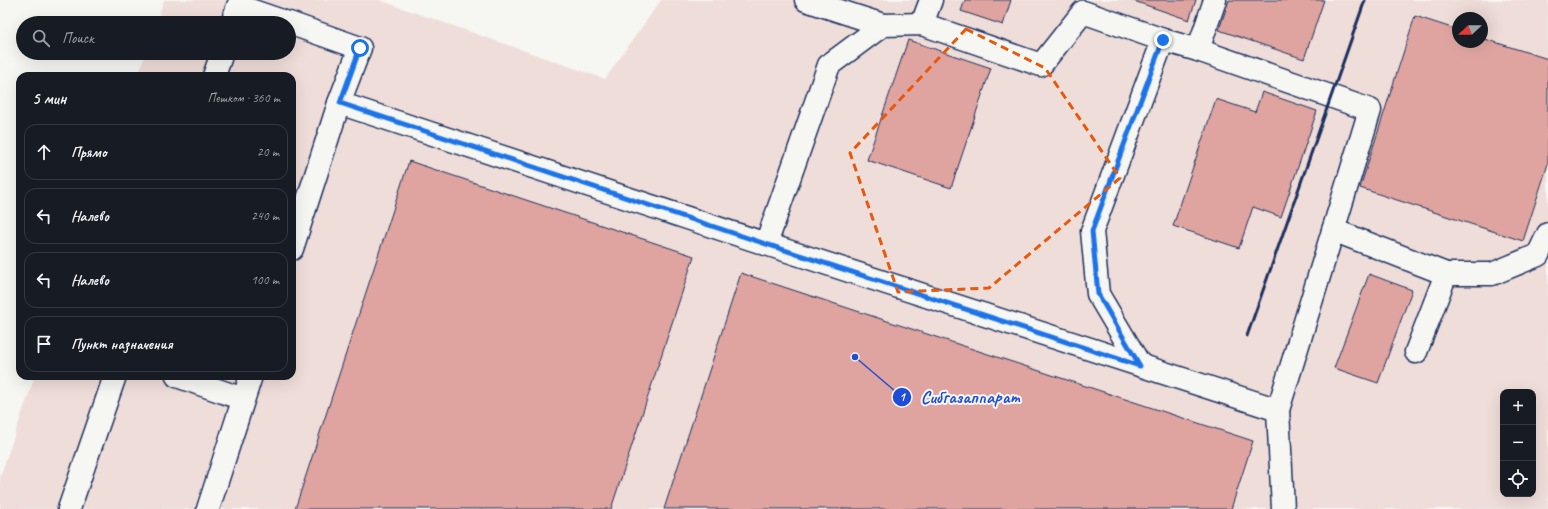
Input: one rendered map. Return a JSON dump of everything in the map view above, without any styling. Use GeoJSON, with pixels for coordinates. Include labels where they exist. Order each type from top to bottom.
{"type":"FeatureCollection","features":[{"type":"Feature","properties":{"kind":"lane"},"geometry":{"type":"LineString","coordinates":[[806,0],[883,25],[922,24],[1041,65],[1085,6],[1163,40],[1198,50],[1370,110],[1278,410],[1283,509]]}},
{"type":"Feature","properties":{"kind":"lane"},"geometry":{"type":"LineString","coordinates":[[922,24],[931,0]]}},
{"type":"Feature","properties":{"kind":"lane"},"geometry":{"type":"LineString","coordinates":[[1198,50],[1215,0]]}},
{"type":"Feature","properties":{"kind":"lane"},"geometry":{"type":"LineString","coordinates":[[234,16],[238,6],[267,16]]}},
{"type":"Feature","properties":{"kind":"lane"},"geometry":{"type":"LineString","coordinates":[[766,244],[829,65],[883,25]]}},
{"type":"Feature","properties":{"kind":"lane"},"geometry":{"type":"LineString","coordinates":[[296,26],[360,48],[340,103],[296,237]]}},
{"type":"Feature","properties":{"kind":"lane"},"geometry":{"type":"LineString","coordinates":[[1140,366],[1098,294],[1092,231],[1163,40]]}},
{"type":"Feature","properties":{"kind":"lane"},"geometry":{"type":"LineString","coordinates":[[215,72],[220,60]]}},
{"type":"Feature","properties":{"kind":"lane"},"geometry":{"type":"LineString","coordinates":[[340,103],[766,244],[1278,410]]}},
{"type":"Feature","properties":{"kind":"lane"},"geometry":{"type":"LineString","coordinates":[[1333,230],[1446,274],[1492,274],[1538,255],[1548,234]]}},
{"type":"Feature","properties":{"kind":"lane"},"geometry":{"type":"LineString","coordinates":[[1416,352],[1446,274]]}},
{"type":"Feature","properties":{"kind":"lane"},"geometry":{"type":"LineString","coordinates":[[69,509],[114,380]]}},
{"type":"Feature","properties":{"kind":"lane"},"geometry":{"type":"LineString","coordinates":[[188,380],[243,399]]}},
{"type":"Feature","properties":{"kind":"lane"},"geometry":{"type":"LineString","coordinates":[[208,509],[250,380]]}},
{"type":"Feature","properties":{"kind":"highlighted area"},"geometry":{"type":"Polygon","coordinates":[[[966,29],[1045,68],[1120,178],[989,288],[898,292],[850,153],[966,29]]]}},
{"type":"Feature","properties":{"kind":"shaded area"},"geometry":{"type":"Polygon","coordinates":[[[164,0],[379,0],[605,79],[661,0],[1548,0],[1548,509],[0,509],[0,477],[34,380],[296,380],[296,72],[139,72],[144,60],[296,60],[296,16],[158,16],[164,0]]]}},
{"type":"Feature","properties":{"kind":"building"},"geometry":{"type":"Polygon","coordinates":[[[965,0],[1011,0],[1003,25],[961,11],[965,0]]]}},
{"type":"Feature","properties":{"kind":"building"},"geometry":{"type":"Polygon","coordinates":[[[1131,0],[1196,0],[1189,20],[1131,0]]]}},
{"type":"Feature","properties":{"kind":"building"},"geometry":{"type":"Polygon","coordinates":[[[1229,0],[1324,0],[1304,59],[1219,30],[1229,0]]]}},
{"type":"Feature","properties":{"kind":"building"},"geometry":{"type":"Polygon","coordinates":[[[1415,16],[1452,28],[1452,48],[1488,48],[1488,40],[1548,59],[1548,164],[1523,241],[1360,188],[1415,16]]]}},
{"type":"Feature","properties":{"kind":"building"},"geometry":{"type":"Polygon","coordinates":[[[908,40],[991,68],[951,188],[867,160],[908,40]]]}},
{"type":"Feature","properties":{"kind":"building"},"geometry":{"type":"Polygon","coordinates":[[[1262,92],[1317,111],[1281,217],[1253,207],[1239,248],[1173,226],[1216,99],[1255,112],[1262,92]]]}},
{"type":"Feature","properties":{"kind":"building"},"geometry":{"type":"Polygon","coordinates":[[[409,161],[694,256],[611,509],[295,509],[409,161]]]}},
{"type":"Feature","properties":{"kind":"building"},"geometry":{"type":"Polygon","coordinates":[[[741,273],[1253,441],[1231,509],[664,509],[741,273]]]}},
{"type":"Feature","properties":{"kind":"building"},"geometry":{"type":"Polygon","coordinates":[[[1369,274],[1412,290],[1378,383],[1334,368],[1369,274]]]}},
{"type":"Feature","properties":{"kind":"railway"},"geometry":{"type":"LineString","coordinates":[[1247,336],[1365,0]]}},
{"type":"Feature","properties":{"kind":"place","name":"Сибгазаппарат"},"geometry":{"type":"Point","coordinates":[855,357]}},
{"type":"Feature","properties":{"kind":"route"},"geometry":{"type":"LineString","coordinates":[[360,48],[340,103],[1140,366],[1098,294],[1092,231],[1163,40]]}}]}
